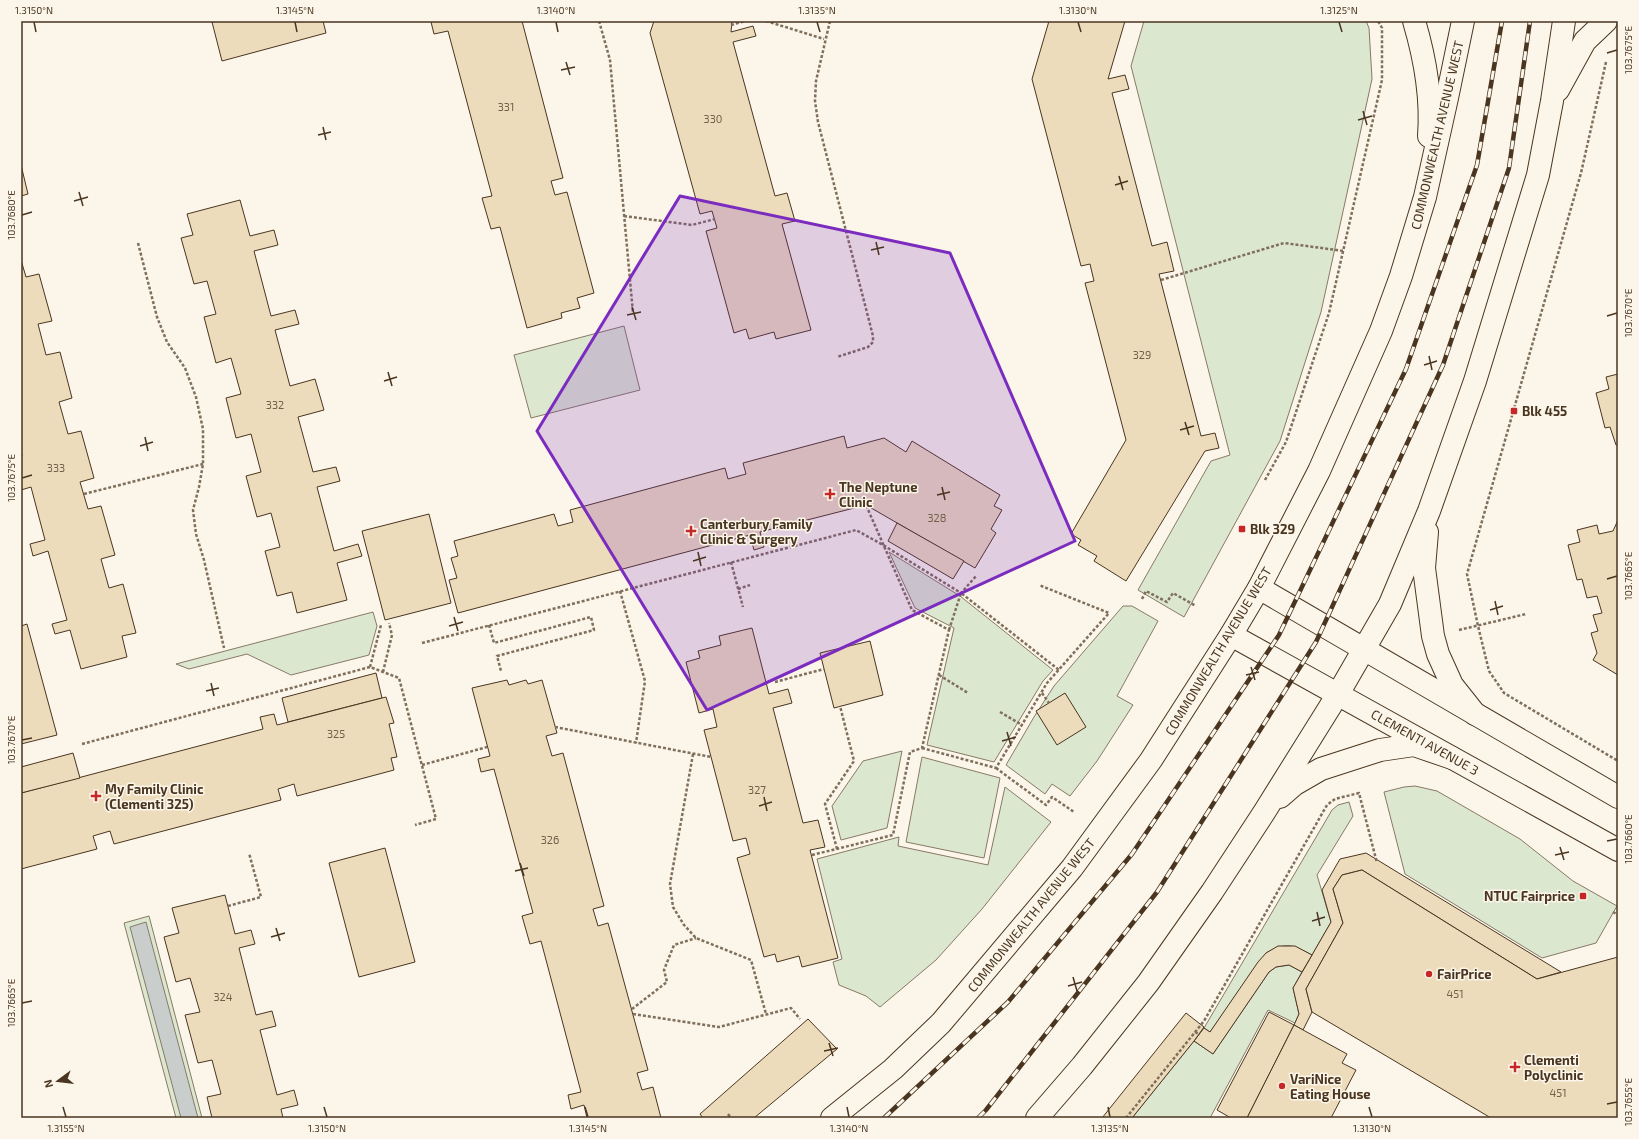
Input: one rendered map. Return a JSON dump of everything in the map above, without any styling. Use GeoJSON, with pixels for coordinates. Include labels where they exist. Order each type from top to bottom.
{"type":"FeatureCollection","features":[{"type":"Feature","properties":{"kind":"main road"},"geometry":{"type":"LineString","coordinates":[[1414,21],[1423,52],[1431,115],[1425,197]]}},
{"type":"Feature","properties":{"kind":"main road","name":"COMMONWEALTH AVENUE WEST"},"geometry":{"type":"LineString","coordinates":[[832,1118],[893,1069],[941,1023],[1072,868],[1152,760],[1259,588],[1319,471],[1381,331],[1401,276],[1425,197],[1448,98],[1463,21]]}},
{"type":"Feature","properties":{"kind":"main road"},"geometry":{"type":"LineString","coordinates":[[1037,1118],[1082,1066],[1148,984],[1212,892],[1265,811],[1338,694],[1365,650],[1390,604],[1430,510],[1475,381],[1538,175],[1552,101],[1564,21]]}},
{"type":"Feature","properties":{"kind":"main road"},"geometry":{"type":"LineString","coordinates":[[1552,101],[1585,41],[1606,21]]}},
{"type":"Feature","properties":{"kind":"main road"},"geometry":{"type":"LineString","coordinates":[[1430,510],[1424,568],[1433,636],[1438,654],[1452,685],[1475,714]]}},
{"type":"Feature","properties":{"kind":"main road"},"geometry":{"type":"LineString","coordinates":[[1259,588],[1618,797]]}},
{"type":"Feature","properties":{"kind":"main road","name":"CLEMENTI AVENUE 3"},"geometry":{"type":"LineString","coordinates":[[1231,635],[1618,850]]}},
{"type":"Feature","properties":{"kind":"main road"},"geometry":{"type":"LineString","coordinates":[[1265,811],[1295,784],[1321,769],[1373,752],[1414,745],[1452,758]]}},
{"type":"Feature","properties":{"kind":"path"},"geometry":{"type":"LineString","coordinates":[[599,21],[610,60],[633,313]]}},
{"type":"Feature","properties":{"kind":"path"},"geometry":{"type":"LineString","coordinates":[[730,25],[745,21]]}},
{"type":"Feature","properties":{"kind":"path"},"geometry":{"type":"LineString","coordinates":[[766,21],[825,39]]}},
{"type":"Feature","properties":{"kind":"path"},"geometry":{"type":"LineString","coordinates":[[830,21],[816,81],[815,101],[818,122],[873,336],[873,342],[868,347],[837,357]]}},
{"type":"Feature","properties":{"kind":"path"},"geometry":{"type":"LineString","coordinates":[[1265,480],[1286,442],[1328,313],[1344,251],[1382,80],[1382,28],[1378,21]]}},
{"type":"Feature","properties":{"kind":"path"},"geometry":{"type":"LineString","coordinates":[[1607,57],[1581,173],[1467,574],[1489,671],[1504,694],[1618,761]]}},
{"type":"Feature","properties":{"kind":"path"},"geometry":{"type":"LineString","coordinates":[[624,216],[692,225],[715,219]]}},
{"type":"Feature","properties":{"kind":"path"},"geometry":{"type":"LineString","coordinates":[[138,243],[157,317],[167,342],[185,368],[196,397],[203,429],[203,464],[199,487],[192,510],[196,534],[204,560],[224,648]]}},
{"type":"Feature","properties":{"kind":"path"},"geometry":{"type":"LineString","coordinates":[[1161,280],[1284,243],[1344,251]]}},
{"type":"Feature","properties":{"kind":"path"},"geometry":{"type":"LineString","coordinates":[[84,494],[203,464]]}},
{"type":"Feature","properties":{"kind":"path"},"geometry":{"type":"LineString","coordinates":[[866,506],[912,610],[948,630]]}},
{"type":"Feature","properties":{"kind":"path"},"geometry":{"type":"LineString","coordinates":[[422,643],[856,530],[883,544],[961,593],[1060,670]]}},
{"type":"Feature","properties":{"kind":"path"},"geometry":{"type":"LineString","coordinates":[[731,562],[743,607]]}},
{"type":"Feature","properties":{"kind":"path"},"geometry":{"type":"LineString","coordinates":[[922,748],[948,630],[961,593],[977,575]]}},
{"type":"Feature","properties":{"kind":"path"},"geometry":{"type":"LineString","coordinates":[[738,589],[750,585]]}},
{"type":"Feature","properties":{"kind":"path"},"geometry":{"type":"LineString","coordinates":[[996,768],[1042,693],[1110,613],[1039,585]]}},
{"type":"Feature","properties":{"kind":"path"},"geometry":{"type":"LineString","coordinates":[[620,591],[645,681],[636,743]]}},
{"type":"Feature","properties":{"kind":"path"},"geometry":{"type":"LineString","coordinates":[[1142,599],[1146,591],[1167,602],[1172,592],[1196,606]]}},
{"type":"Feature","properties":{"kind":"path"},"geometry":{"type":"LineString","coordinates":[[1454,631],[1526,614]]}},
{"type":"Feature","properties":{"kind":"path"},"geometry":{"type":"LineString","coordinates":[[489,625],[494,643],[591,617],[594,630],[498,656],[501,671]]}},
{"type":"Feature","properties":{"kind":"path"},"geometry":{"type":"LineString","coordinates":[[383,672],[392,636],[389,623]]}},
{"type":"Feature","properties":{"kind":"path"},"geometry":{"type":"LineString","coordinates":[[370,667],[381,625]]}},
{"type":"Feature","properties":{"kind":"path"},"geometry":{"type":"LineString","coordinates":[[82,744],[370,667],[399,678],[436,819],[415,825]]}},
{"type":"Feature","properties":{"kind":"path"},"geometry":{"type":"LineString","coordinates":[[775,682],[824,668]]}},
{"type":"Feature","properties":{"kind":"path"},"geometry":{"type":"LineString","coordinates":[[939,675],[968,693]]}},
{"type":"Feature","properties":{"kind":"path"},"geometry":{"type":"LineString","coordinates":[[1042,693],[1049,703]]}},
{"type":"Feature","properties":{"kind":"path"},"geometry":{"type":"LineString","coordinates":[[837,849],[825,804],[854,761],[840,706]]}},
{"type":"Feature","properties":{"kind":"path"},"geometry":{"type":"LineString","coordinates":[[1000,712],[1022,725]]}},
{"type":"Feature","properties":{"kind":"path"},"geometry":{"type":"LineString","coordinates":[[555,727],[711,757]]}},
{"type":"Feature","properties":{"kind":"path"},"geometry":{"type":"LineString","coordinates":[[422,765],[487,747]]}},
{"type":"Feature","properties":{"kind":"path"},"geometry":{"type":"LineString","coordinates":[[812,855],[893,835],[910,752],[922,748],[996,768],[1046,805],[1052,797],[1074,812]]}},
{"type":"Feature","properties":{"kind":"path"},"geometry":{"type":"LineString","coordinates":[[693,754],[670,884],[673,907],[684,925],[696,938],[751,960],[766,1014]]}},
{"type":"Feature","properties":{"kind":"path"},"geometry":{"type":"LineString","coordinates":[[1126,1118],[1204,1020],[1327,805],[1336,799],[1359,793],[1377,863]]}},
{"type":"Feature","properties":{"kind":"path"},"geometry":{"type":"LineString","coordinates":[[228,906],[261,897],[249,852]]}},
{"type":"Feature","properties":{"kind":"path"},"geometry":{"type":"LineString","coordinates":[[1613,912],[1618,915]]}},
{"type":"Feature","properties":{"kind":"path"},"geometry":{"type":"LineString","coordinates":[[632,1009],[667,982],[664,970],[674,945],[696,938]]}},
{"type":"Feature","properties":{"kind":"path"},"geometry":{"type":"LineString","coordinates":[[633,1014],[718,1027],[791,1008],[800,1019]]}},
{"type":"Feature","properties":{"kind":"path"},"geometry":{"type":"LineString","coordinates":[[1195,1032],[1199,1034]]}},
{"type":"Feature","properties":{"kind":"path"},"geometry":{"type":"LineString","coordinates":[[728,1114],[731,1118]]}},
{"type":"Feature","properties":{"kind":"highlighted area"},"geometry":{"type":"Polygon","coordinates":[[[680,196],[950,253],[1075,541],[707,710],[537,431],[680,196]]]}},
{"type":"Feature","properties":{"kind":"green space"},"geometry":{"type":"Polygon","coordinates":[[[1144,21],[1366,21],[1369,28],[1372,79],[1321,312],[1280,441],[1184,617],[1138,590],[1211,461],[1230,455],[1131,66],[1144,21]]]}},
{"type":"Feature","properties":{"kind":"green space"},"geometry":{"type":"Polygon","coordinates":[[[624,326],[640,390],[531,418],[514,355],[624,326]]]}},
{"type":"Feature","properties":{"kind":"green space"},"geometry":{"type":"Polygon","coordinates":[[[889,552],[960,596],[1053,670],[1043,681],[994,762],[927,745],[954,628],[915,608],[889,552]]]}},
{"type":"Feature","properties":{"kind":"green space"},"geometry":{"type":"Polygon","coordinates":[[[1123,606],[1132,606],[1158,621],[1117,696],[1133,705],[1097,761],[1070,796],[1052,784],[1045,794],[1006,765],[1054,686],[1123,606]]]}},
{"type":"Feature","properties":{"kind":"green space"},"geometry":{"type":"Polygon","coordinates":[[[373,612],[377,626],[369,655],[291,675],[247,654],[189,669],[176,664],[373,612]]]}},
{"type":"Feature","properties":{"kind":"green space"},"geometry":{"type":"Polygon","coordinates":[[[902,751],[887,828],[841,840],[832,806],[863,761],[902,751]]]}},
{"type":"Feature","properties":{"kind":"green space"},"geometry":{"type":"Polygon","coordinates":[[[922,757],[1000,778],[984,858],[906,842],[922,757]]]}},
{"type":"Feature","properties":{"kind":"green space"},"geometry":{"type":"Polygon","coordinates":[[[1415,786],[1437,791],[1520,839],[1573,881],[1617,906],[1596,943],[1542,958],[1405,874],[1384,792],[1415,786]]]}},
{"type":"Feature","properties":{"kind":"green space"},"geometry":{"type":"Polygon","coordinates":[[[1005,787],[1051,822],[982,909],[936,960],[880,1007],[866,996],[839,985],[833,962],[842,959],[817,859],[899,837],[898,846],[988,865],[1005,787]]]}},
{"type":"Feature","properties":{"kind":"green space"},"geometry":{"type":"Polygon","coordinates":[[[1349,802],[1353,816],[1317,875],[1331,922],[1312,955],[1299,948],[1289,946],[1279,947],[1266,953],[1210,1032],[1204,1028],[1332,810],[1338,805],[1349,802]]]}},
{"type":"Feature","properties":{"kind":"green space"},"geometry":{"type":"Polygon","coordinates":[[[149,916],[202,1118],[176,1118],[124,923],[149,916]]]}},
{"type":"Feature","properties":{"kind":"green space"},"geometry":{"type":"Polygon","coordinates":[[[1289,965],[1302,972],[1293,988],[1299,1014],[1295,1023],[1268,1010],[1210,1118],[1132,1118],[1194,1041],[1213,1054],[1269,972],[1276,967],[1289,965]]]}},
{"type":"Feature","properties":{"kind":"shaded area"},"geometry":{"type":"Polygon","coordinates":[[[146,922],[198,1118],[181,1118],[130,927],[146,922]]]}},
{"type":"Feature","properties":{"kind":"building"},"geometry":{"type":"Polygon","coordinates":[[[323,21],[326,33],[222,61],[212,22],[323,21]]]}},
{"type":"Feature","properties":{"kind":"building"},"geometry":{"type":"Polygon","coordinates":[[[522,21],[563,178],[551,181],[555,195],[567,192],[594,293],[577,298],[580,308],[561,313],[562,318],[527,328],[500,227],[491,229],[482,198],[492,196],[448,31],[434,34],[431,22],[522,21]]]}},
{"type":"Feature","properties":{"kind":"building"},"geometry":{"type":"Polygon","coordinates":[[[654,21],[732,21],[731,32],[753,26],[756,36],[733,42],[775,196],[787,193],[795,221],[782,224],[811,330],[776,339],[774,332],[749,339],[746,329],[734,333],[706,231],[717,228],[712,211],[700,214],[650,33],[654,21]]]}},
{"type":"Feature","properties":{"kind":"building"},"geometry":{"type":"Polygon","coordinates":[[[1049,21],[1125,21],[1108,79],[1125,75],[1129,89],[1112,93],[1152,246],[1167,242],[1174,271],[1159,274],[1201,436],[1215,433],[1219,448],[1205,451],[1126,581],[1094,561],[1097,556],[1078,545],[1081,540],[1071,534],[1126,440],[1085,283],[1094,281],[1090,264],[1081,266],[1032,79],[1049,21]]]}},
{"type":"Feature","properties":{"kind":"building"},"geometry":{"type":"Polygon","coordinates":[[[21,165],[28,194],[21,196],[21,165]]]}},
{"type":"Feature","properties":{"kind":"building"},"geometry":{"type":"Polygon","coordinates":[[[240,200],[250,236],[274,230],[278,245],[254,251],[271,316],[295,310],[299,324],[275,330],[290,386],[315,379],[324,410],[298,417],[313,472],[336,467],[340,481],[317,487],[334,551],[358,544],[362,556],[337,563],[347,600],[297,613],[292,592],[277,596],[265,551],[280,547],[271,513],[257,517],[246,476],[261,472],[251,434],[236,438],[226,398],[241,394],[231,358],[216,363],[204,317],[216,314],[207,281],[194,284],[181,238],[193,235],[187,214],[240,200]]]}},
{"type":"Feature","properties":{"kind":"building"},"geometry":{"type":"Polygon","coordinates":[[[21,260],[26,277],[39,274],[52,321],[38,324],[46,355],[60,352],[72,398],[59,402],[68,434],[81,431],[94,478],[80,482],[88,509],[101,506],[115,555],[101,559],[109,588],[123,584],[136,633],[122,636],[127,657],[81,669],[70,630],[55,634],[52,624],[67,620],[48,551],[33,556],[30,544],[45,540],[31,487],[21,490],[21,260]]]}},
{"type":"Feature","properties":{"kind":"building"},"geometry":{"type":"Polygon","coordinates":[[[1618,374],[1618,445],[1616,445],[1610,427],[1605,428],[1596,393],[1609,389],[1606,377],[1618,374]]]}},
{"type":"Feature","properties":{"kind":"building"},"geometry":{"type":"Polygon","coordinates":[[[844,436],[847,448],[884,438],[906,452],[912,441],[1000,495],[994,506],[1002,510],[991,529],[996,533],[975,568],[866,505],[760,532],[764,547],[754,550],[750,535],[458,613],[449,580],[457,578],[451,558],[458,556],[454,541],[554,514],[558,526],[573,522],[570,510],[725,468],[728,479],[746,474],[743,463],[844,436]]]}},
{"type":"Feature","properties":{"kind":"building"},"geometry":{"type":"Polygon","coordinates":[[[429,514],[451,603],[385,620],[362,531],[429,514]]]}},
{"type":"Feature","properties":{"kind":"building"},"geometry":{"type":"Polygon","coordinates":[[[1618,520],[1618,675],[1593,660],[1597,653],[1591,633],[1598,631],[1593,615],[1602,613],[1597,596],[1587,598],[1582,579],[1577,580],[1568,545],[1580,542],[1577,530],[1597,525],[1599,534],[1613,531],[1618,520]]]}},
{"type":"Feature","properties":{"kind":"building"},"geometry":{"type":"Polygon","coordinates":[[[897,523],[964,561],[953,579],[888,541],[897,523]]]}},
{"type":"Feature","properties":{"kind":"building"},"geometry":{"type":"Polygon","coordinates":[[[27,624],[57,735],[21,744],[21,626],[27,624]]]}},
{"type":"Feature","properties":{"kind":"building"},"geometry":{"type":"Polygon","coordinates":[[[752,628],[769,694],[788,689],[792,703],[773,708],[803,823],[818,820],[825,847],[810,850],[838,958],[802,967],[799,956],[777,962],[775,954],[764,957],[737,858],[750,854],[746,838],[733,841],[704,730],[717,727],[713,709],[699,713],[686,662],[700,658],[698,651],[721,645],[719,636],[752,628]]]}},
{"type":"Feature","properties":{"kind":"building"},"geometry":{"type":"Polygon","coordinates":[[[870,641],[883,695],[834,708],[820,653],[870,641]]]}},
{"type":"Feature","properties":{"kind":"building"},"geometry":{"type":"Polygon","coordinates":[[[376,673],[382,698],[288,722],[282,698],[376,673]]]}},
{"type":"Feature","properties":{"kind":"building"},"geometry":{"type":"Polygon","coordinates":[[[507,680],[509,685],[526,680],[528,684],[542,680],[557,733],[546,736],[552,756],[563,753],[604,906],[593,909],[598,926],[608,923],[648,1070],[637,1073],[642,1090],[653,1087],[661,1118],[587,1118],[584,1105],[571,1109],[568,1095],[581,1092],[541,941],[530,944],[522,916],[533,913],[494,769],[481,772],[478,759],[490,756],[472,688],[507,680]]]}},
{"type":"Feature","properties":{"kind":"building"},"geometry":{"type":"Polygon","coordinates":[[[1065,693],[1086,727],[1057,745],[1036,711],[1065,693]]]}},
{"type":"Feature","properties":{"kind":"building"},"geometry":{"type":"Polygon","coordinates":[[[386,697],[394,723],[389,724],[397,757],[391,758],[394,770],[297,796],[294,784],[278,789],[281,800],[114,844],[110,831],[93,836],[97,849],[21,869],[21,793],[263,729],[260,717],[274,714],[277,725],[386,697]]]}},
{"type":"Feature","properties":{"kind":"building"},"geometry":{"type":"Polygon","coordinates":[[[73,753],[80,778],[21,793],[21,767],[73,753]]]}},
{"type":"Feature","properties":{"kind":"building"},"geometry":{"type":"Polygon","coordinates":[[[385,848],[415,962],[359,977],[329,863],[385,848]]]}},
{"type":"Feature","properties":{"kind":"building"},"geometry":{"type":"Polygon","coordinates":[[[1366,853],[1561,972],[1537,979],[1362,870],[1342,875],[1333,889],[1343,923],[1306,989],[1312,1012],[1303,1030],[1294,1025],[1299,1014],[1293,988],[1331,922],[1322,890],[1340,859],[1366,853]]]}},
{"type":"Feature","properties":{"kind":"building"},"geometry":{"type":"Polygon","coordinates":[[[1362,870],[1537,979],[1618,957],[1618,1118],[1491,1118],[1312,1012],[1306,989],[1343,923],[1333,889],[1342,875],[1362,870]]]}},
{"type":"Feature","properties":{"kind":"building"},"geometry":{"type":"Polygon","coordinates":[[[225,895],[235,934],[251,930],[255,944],[239,948],[256,1015],[272,1011],[276,1026],[260,1030],[277,1095],[294,1090],[298,1105],[281,1109],[283,1118],[212,1118],[207,1097],[221,1094],[212,1060],[198,1063],[185,1015],[200,1012],[190,978],[176,982],[164,937],[179,933],[172,908],[225,895]]]}},
{"type":"Feature","properties":{"kind":"building"},"geometry":{"type":"Polygon","coordinates":[[[1278,946],[1295,946],[1312,955],[1302,972],[1289,965],[1276,967],[1269,972],[1213,1054],[1194,1041],[1204,1028],[1210,1032],[1258,962],[1266,953],[1278,946]]]}},
{"type":"Feature","properties":{"kind":"building"},"geometry":{"type":"Polygon","coordinates":[[[1269,1012],[1294,1025],[1247,1118],[1231,1118],[1217,1110],[1269,1012]]]}},
{"type":"Feature","properties":{"kind":"building"},"geometry":{"type":"Polygon","coordinates":[[[1186,1013],[1204,1027],[1194,1041],[1132,1118],[1102,1118],[1186,1013]]]}},
{"type":"Feature","properties":{"kind":"building"},"geometry":{"type":"Polygon","coordinates":[[[808,1019],[837,1049],[754,1118],[703,1118],[700,1114],[808,1019]]]}},
{"type":"Feature","properties":{"kind":"building"},"geometry":{"type":"Polygon","coordinates":[[[1294,1025],[1347,1054],[1342,1063],[1356,1070],[1331,1118],[1247,1118],[1294,1025]]]}},
{"type":"Feature","properties":{"kind":"railway"},"geometry":{"type":"LineString","coordinates":[[884,1118],[1008,1002],[1132,854],[1279,635],[1406,369],[1477,165],[1502,21]]}},
{"type":"Feature","properties":{"kind":"railway"},"geometry":{"type":"LineString","coordinates":[[978,1118],[986,1110],[1157,892],[1316,642],[1443,365],[1509,168],[1530,21]]}},
{"type":"Feature","properties":{"kind":"place","name":"Blk 455"},"geometry":{"type":"Point","coordinates":[1514,411]}},
{"type":"Feature","properties":{"kind":"place","name":"The Neptune Clinic"},"geometry":{"type":"Point","coordinates":[830,494]}},
{"type":"Feature","properties":{"kind":"place","name":"Blk 329"},"geometry":{"type":"Point","coordinates":[1242,529]}},
{"type":"Feature","properties":{"kind":"place","name":"Canterbury Family Clinic & Surgery"},"geometry":{"type":"Point","coordinates":[691,531]}},
{"type":"Feature","properties":{"kind":"place","name":"My Family Clinic (Clementi 325)"},"geometry":{"type":"Point","coordinates":[96,796]}},
{"type":"Feature","properties":{"kind":"place","name":"NTUC Fairprice"},"geometry":{"type":"Point","coordinates":[1583,896]}},
{"type":"Feature","properties":{"kind":"place","name":"FairPrice"},"geometry":{"type":"Point","coordinates":[1429,974]}},
{"type":"Feature","properties":{"kind":"place","name":"Clementi Polyclinic"},"geometry":{"type":"Point","coordinates":[1515,1067]}},
{"type":"Feature","properties":{"kind":"place","name":"VariNice Eating House"},"geometry":{"type":"Point","coordinates":[1282,1086]}}]}
